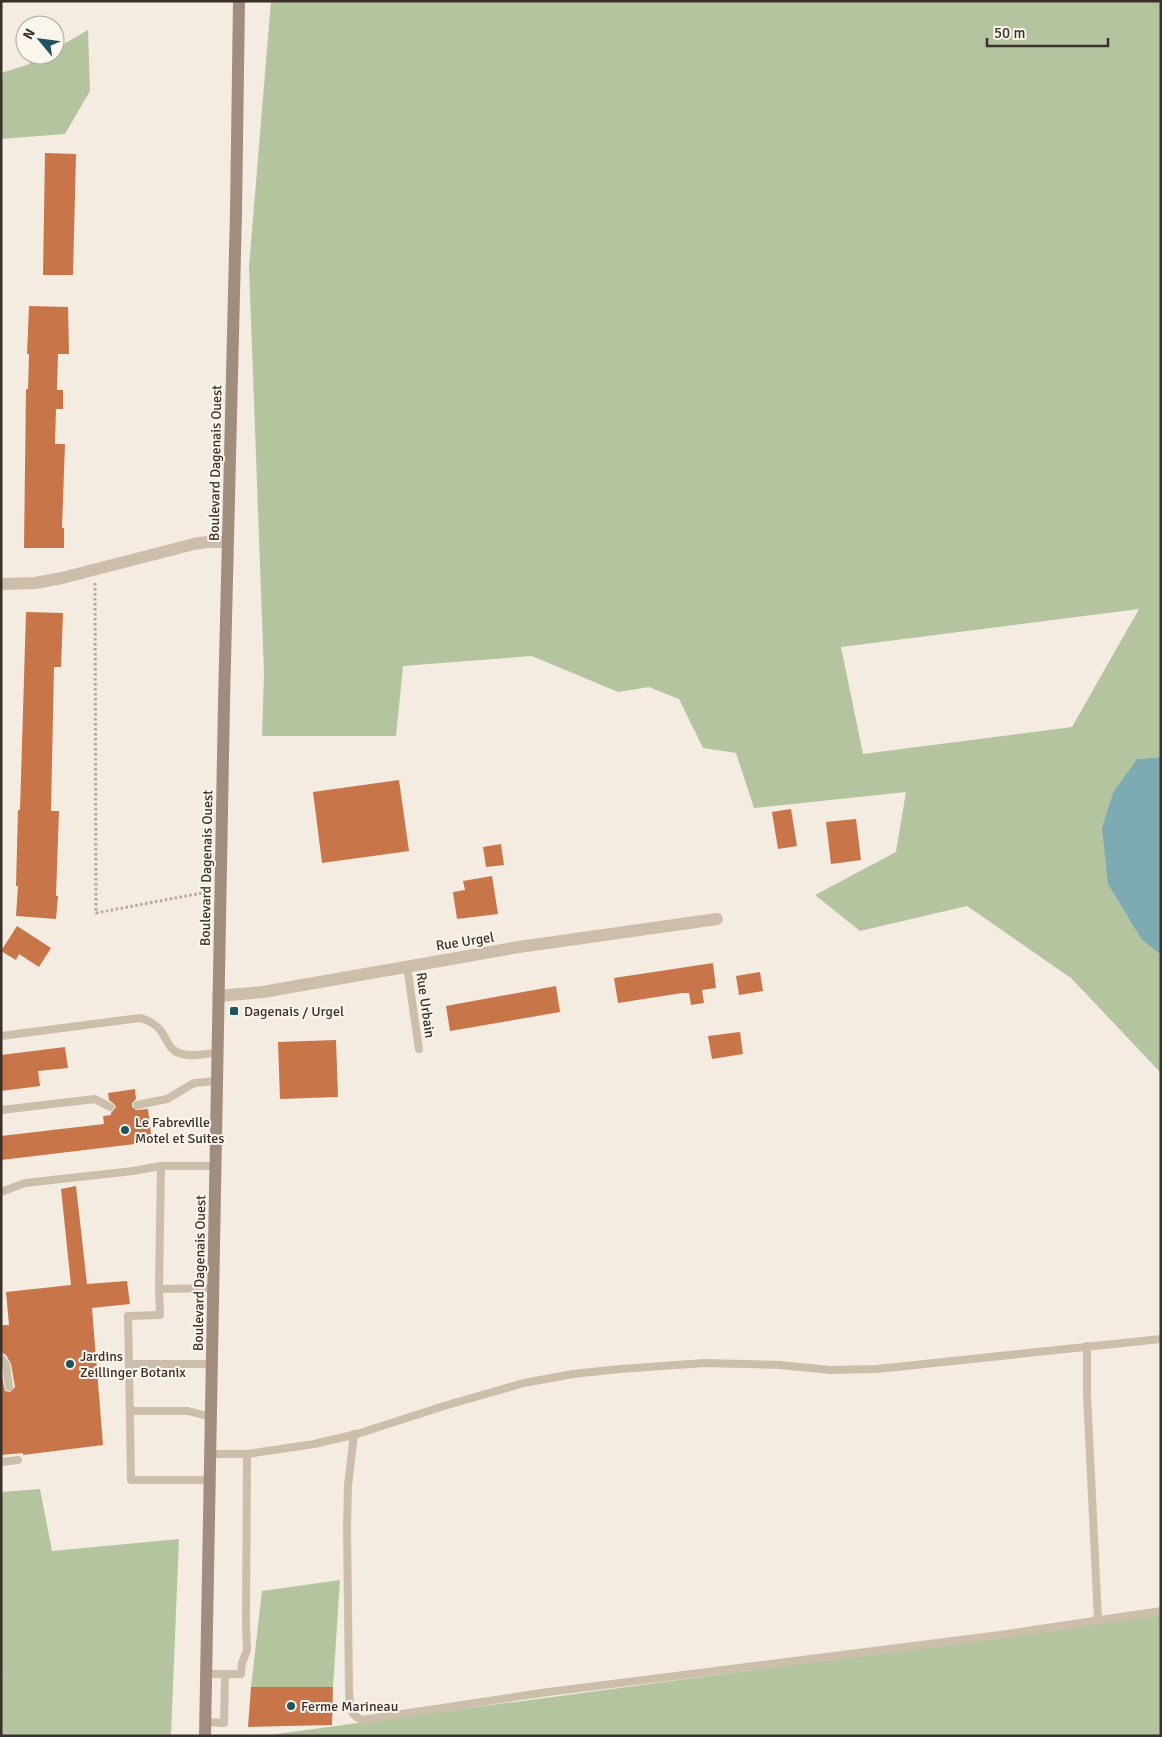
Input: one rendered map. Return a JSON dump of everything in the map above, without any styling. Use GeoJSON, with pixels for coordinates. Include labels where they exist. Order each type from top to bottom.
{"type":"FeatureCollection","features":[{"type":"Feature","properties":{"kind":"main road","name":"Boulevard Dagenais Ouest"},"geometry":{"type":"LineString","coordinates":[[205,1736],[218,996],[239,1]]}},
{"type":"Feature","properties":{"kind":"street"},"geometry":{"type":"LineString","coordinates":[[1,584],[35,583],[62,578],[194,544],[228,542]]}},
{"type":"Feature","properties":{"kind":"street","name":"Rue Urgel"},"geometry":{"type":"LineString","coordinates":[[218,996],[254,994],[307,986],[519,947],[717,919]]}},
{"type":"Feature","properties":{"kind":"lane","name":"Rue Urbain"},"geometry":{"type":"LineString","coordinates":[[408,966],[419,1049]]}},
{"type":"Feature","properties":{"kind":"lane"},"geometry":{"type":"LineString","coordinates":[[1,1036],[140,1018],[153,1022],[160,1027],[170,1047],[180,1054],[195,1055],[218,1052]]}},
{"type":"Feature","properties":{"kind":"lane"},"geometry":{"type":"LineString","coordinates":[[137,1105],[167,1099],[194,1083],[217,1081]]}},
{"type":"Feature","properties":{"kind":"lane"},"geometry":{"type":"LineString","coordinates":[[1,1110],[95,1099],[110,1107]]}},
{"type":"Feature","properties":{"kind":"lane"},"geometry":{"type":"LineString","coordinates":[[161,1166],[160,1315],[128,1316],[130,1480],[210,1480]]}},
{"type":"Feature","properties":{"kind":"lane"},"geometry":{"type":"LineString","coordinates":[[1,1192],[24,1183],[161,1166],[216,1166]]}},
{"type":"Feature","properties":{"kind":"lane"},"geometry":{"type":"LineString","coordinates":[[159,1289],[214,1288]]}},
{"type":"Feature","properties":{"kind":"lane"},"geometry":{"type":"LineString","coordinates":[[210,1454],[247,1454],[314,1444],[354,1434],[524,1383],[573,1374],[629,1368],[706,1364],[780,1365],[830,1370],[877,1369],[1161,1339]]}},
{"type":"Feature","properties":{"kind":"lane"},"geometry":{"type":"LineString","coordinates":[[1087,1346],[1087,1394],[1098,1620]]}},
{"type":"Feature","properties":{"kind":"lane"},"geometry":{"type":"LineString","coordinates":[[1,1358],[6,1365],[9,1387]]}},
{"type":"Feature","properties":{"kind":"lane"},"geometry":{"type":"LineString","coordinates":[[129,1364],[212,1364]]}},
{"type":"Feature","properties":{"kind":"lane"},"geometry":{"type":"LineString","coordinates":[[130,1411],[188,1411],[211,1417]]}},
{"type":"Feature","properties":{"kind":"lane"},"geometry":{"type":"LineString","coordinates":[[354,1434],[348,1486],[347,1526],[349,1689],[353,1715],[362,1720],[541,1693],[990,1636],[1161,1611]]}},
{"type":"Feature","properties":{"kind":"lane"},"geometry":{"type":"LineString","coordinates":[[206,1674],[242,1674],[242,1663],[247,1650],[247,1454]]}},
{"type":"Feature","properties":{"kind":"lane"},"geometry":{"type":"LineString","coordinates":[[1,1462],[18,1460]]}},
{"type":"Feature","properties":{"kind":"lane"},"geometry":{"type":"LineString","coordinates":[[205,1722],[224,1722],[226,1674]]}},
{"type":"Feature","properties":{"kind":"path"},"geometry":{"type":"LineString","coordinates":[[94,570],[96,913],[195,893],[221,891]]}},
{"type":"Feature","properties":{"kind":"path"},"geometry":{"type":"LineString","coordinates":[[1,1674],[1,1680]]}},
{"type":"Feature","properties":{"kind":"green space"},"geometry":{"type":"Polygon","coordinates":[[[271,1],[1161,1],[1161,757],[1137,759],[1142,940],[1161,955],[1161,1073],[1071,978],[967,906],[860,931],[815,895],[896,852],[906,792],[754,808],[736,753],[703,748],[679,699],[649,687],[618,692],[532,656],[403,666],[396,736],[262,736],[264,673],[249,267],[271,1]],[[1139,609],[841,647],[863,754],[1072,727],[1139,609]]]}},
{"type":"Feature","properties":{"kind":"green space"},"geometry":{"type":"Polygon","coordinates":[[[88,30],[90,91],[65,134],[1,139],[1,73],[27,65],[65,65],[65,43],[88,30]]]}},
{"type":"Feature","properties":{"kind":"green space"},"geometry":{"type":"Polygon","coordinates":[[[40,1489],[52,1551],[179,1539],[171,1735],[1,1736],[1,1492],[40,1489]]]}},
{"type":"Feature","properties":{"kind":"green space"},"geometry":{"type":"Polygon","coordinates":[[[340,1580],[333,1687],[251,1687],[262,1591],[340,1580]]]}},
{"type":"Feature","properties":{"kind":"green space"},"geometry":{"type":"Polygon","coordinates":[[[1161,1615],[1161,1736],[262,1736],[1161,1615]]]}},
{"type":"Feature","properties":{"kind":"water"},"geometry":{"type":"Polygon","coordinates":[[[1161,757],[1161,955],[1142,940],[1108,884],[1102,828],[1113,793],[1137,759],[1161,757]]]}},
{"type":"Feature","properties":{"kind":"building"},"geometry":{"type":"Polygon","coordinates":[[[45,153],[76,154],[73,275],[43,275],[45,153]]]}},
{"type":"Feature","properties":{"kind":"building"},"geometry":{"type":"Polygon","coordinates":[[[29,306],[68,307],[69,354],[58,354],[57,390],[63,390],[63,409],[56,409],[55,444],[65,444],[62,528],[64,528],[64,548],[24,548],[29,306]]]}},
{"type":"Feature","properties":{"kind":"building"},"geometry":{"type":"Polygon","coordinates":[[[26,612],[63,613],[61,667],[54,667],[51,811],[59,811],[56,919],[16,916],[26,612]]]}},
{"type":"Feature","properties":{"kind":"building"},"geometry":{"type":"Polygon","coordinates":[[[399,780],[409,851],[322,863],[313,792],[399,780]]]}},
{"type":"Feature","properties":{"kind":"building"},"geometry":{"type":"Polygon","coordinates":[[[791,809],[797,846],[778,849],[772,812],[791,809]]]}},
{"type":"Feature","properties":{"kind":"building"},"geometry":{"type":"Polygon","coordinates":[[[856,819],[861,860],[831,864],[826,822],[856,819]]]}},
{"type":"Feature","properties":{"kind":"building"},"geometry":{"type":"Polygon","coordinates":[[[501,844],[504,865],[486,867],[483,847],[501,844]]]}},
{"type":"Feature","properties":{"kind":"building"},"geometry":{"type":"Polygon","coordinates":[[[492,876],[498,914],[457,919],[453,892],[465,890],[463,881],[492,876]]]}},
{"type":"Feature","properties":{"kind":"building"},"geometry":{"type":"Polygon","coordinates":[[[17,926],[51,948],[39,967],[19,954],[16,960],[1,951],[17,926]]]}},
{"type":"Feature","properties":{"kind":"building"},"geometry":{"type":"Polygon","coordinates":[[[713,963],[716,988],[702,990],[704,1003],[691,1005],[689,993],[682,993],[618,1003],[614,978],[713,963]]]}},
{"type":"Feature","properties":{"kind":"building"},"geometry":{"type":"Polygon","coordinates":[[[760,972],[763,991],[739,995],[736,976],[760,972]]]}},
{"type":"Feature","properties":{"kind":"building"},"geometry":{"type":"Polygon","coordinates":[[[556,986],[560,1012],[450,1031],[446,1006],[556,986]]]}},
{"type":"Feature","properties":{"kind":"building"},"geometry":{"type":"Polygon","coordinates":[[[740,1032],[743,1054],[712,1059],[708,1036],[740,1032]]]}},
{"type":"Feature","properties":{"kind":"building"},"geometry":{"type":"Polygon","coordinates":[[[336,1040],[338,1097],[280,1099],[278,1042],[336,1040]]]}},
{"type":"Feature","properties":{"kind":"building"},"geometry":{"type":"Polygon","coordinates":[[[65,1047],[68,1068],[38,1071],[40,1086],[1,1091],[1,1055],[65,1047]]]}},
{"type":"Feature","properties":{"kind":"building"},"geometry":{"type":"Polygon","coordinates":[[[135,1089],[136,1099],[132,1103],[132,1107],[136,1110],[148,1109],[152,1142],[1,1160],[1,1136],[104,1124],[103,1116],[111,1115],[116,1107],[109,1100],[108,1093],[135,1089]]]}},
{"type":"Feature","properties":{"kind":"building"},"geometry":{"type":"Polygon","coordinates":[[[76,1186],[87,1284],[127,1281],[130,1304],[92,1308],[103,1445],[23,1455],[23,1453],[1,1455],[1,1372],[5,1391],[10,1392],[15,1387],[11,1364],[6,1355],[1,1352],[1,1325],[9,1325],[6,1292],[71,1285],[61,1189],[76,1186]]]}},
{"type":"Feature","properties":{"kind":"building","name":"Ferme Marineau"},"geometry":{"type":"Polygon","coordinates":[[[251,1687],[333,1687],[332,1725],[248,1727],[251,1687]]]}},
{"type":"Feature","properties":{"kind":"place","name":"Dagenais / Urgel"},"geometry":{"type":"Point","coordinates":[234,1011]}},
{"type":"Feature","properties":{"kind":"place","name":"Le Fabreville Motel et Suites"},"geometry":{"type":"Point","coordinates":[125,1130]}},
{"type":"Feature","properties":{"kind":"place","name":"Jardins Zeillinger Botanix"},"geometry":{"type":"Point","coordinates":[70,1364]}},
{"type":"Feature","properties":{"kind":"place","name":"Ferme Marineau"},"geometry":{"type":"Point","coordinates":[291,1706]}}]}
